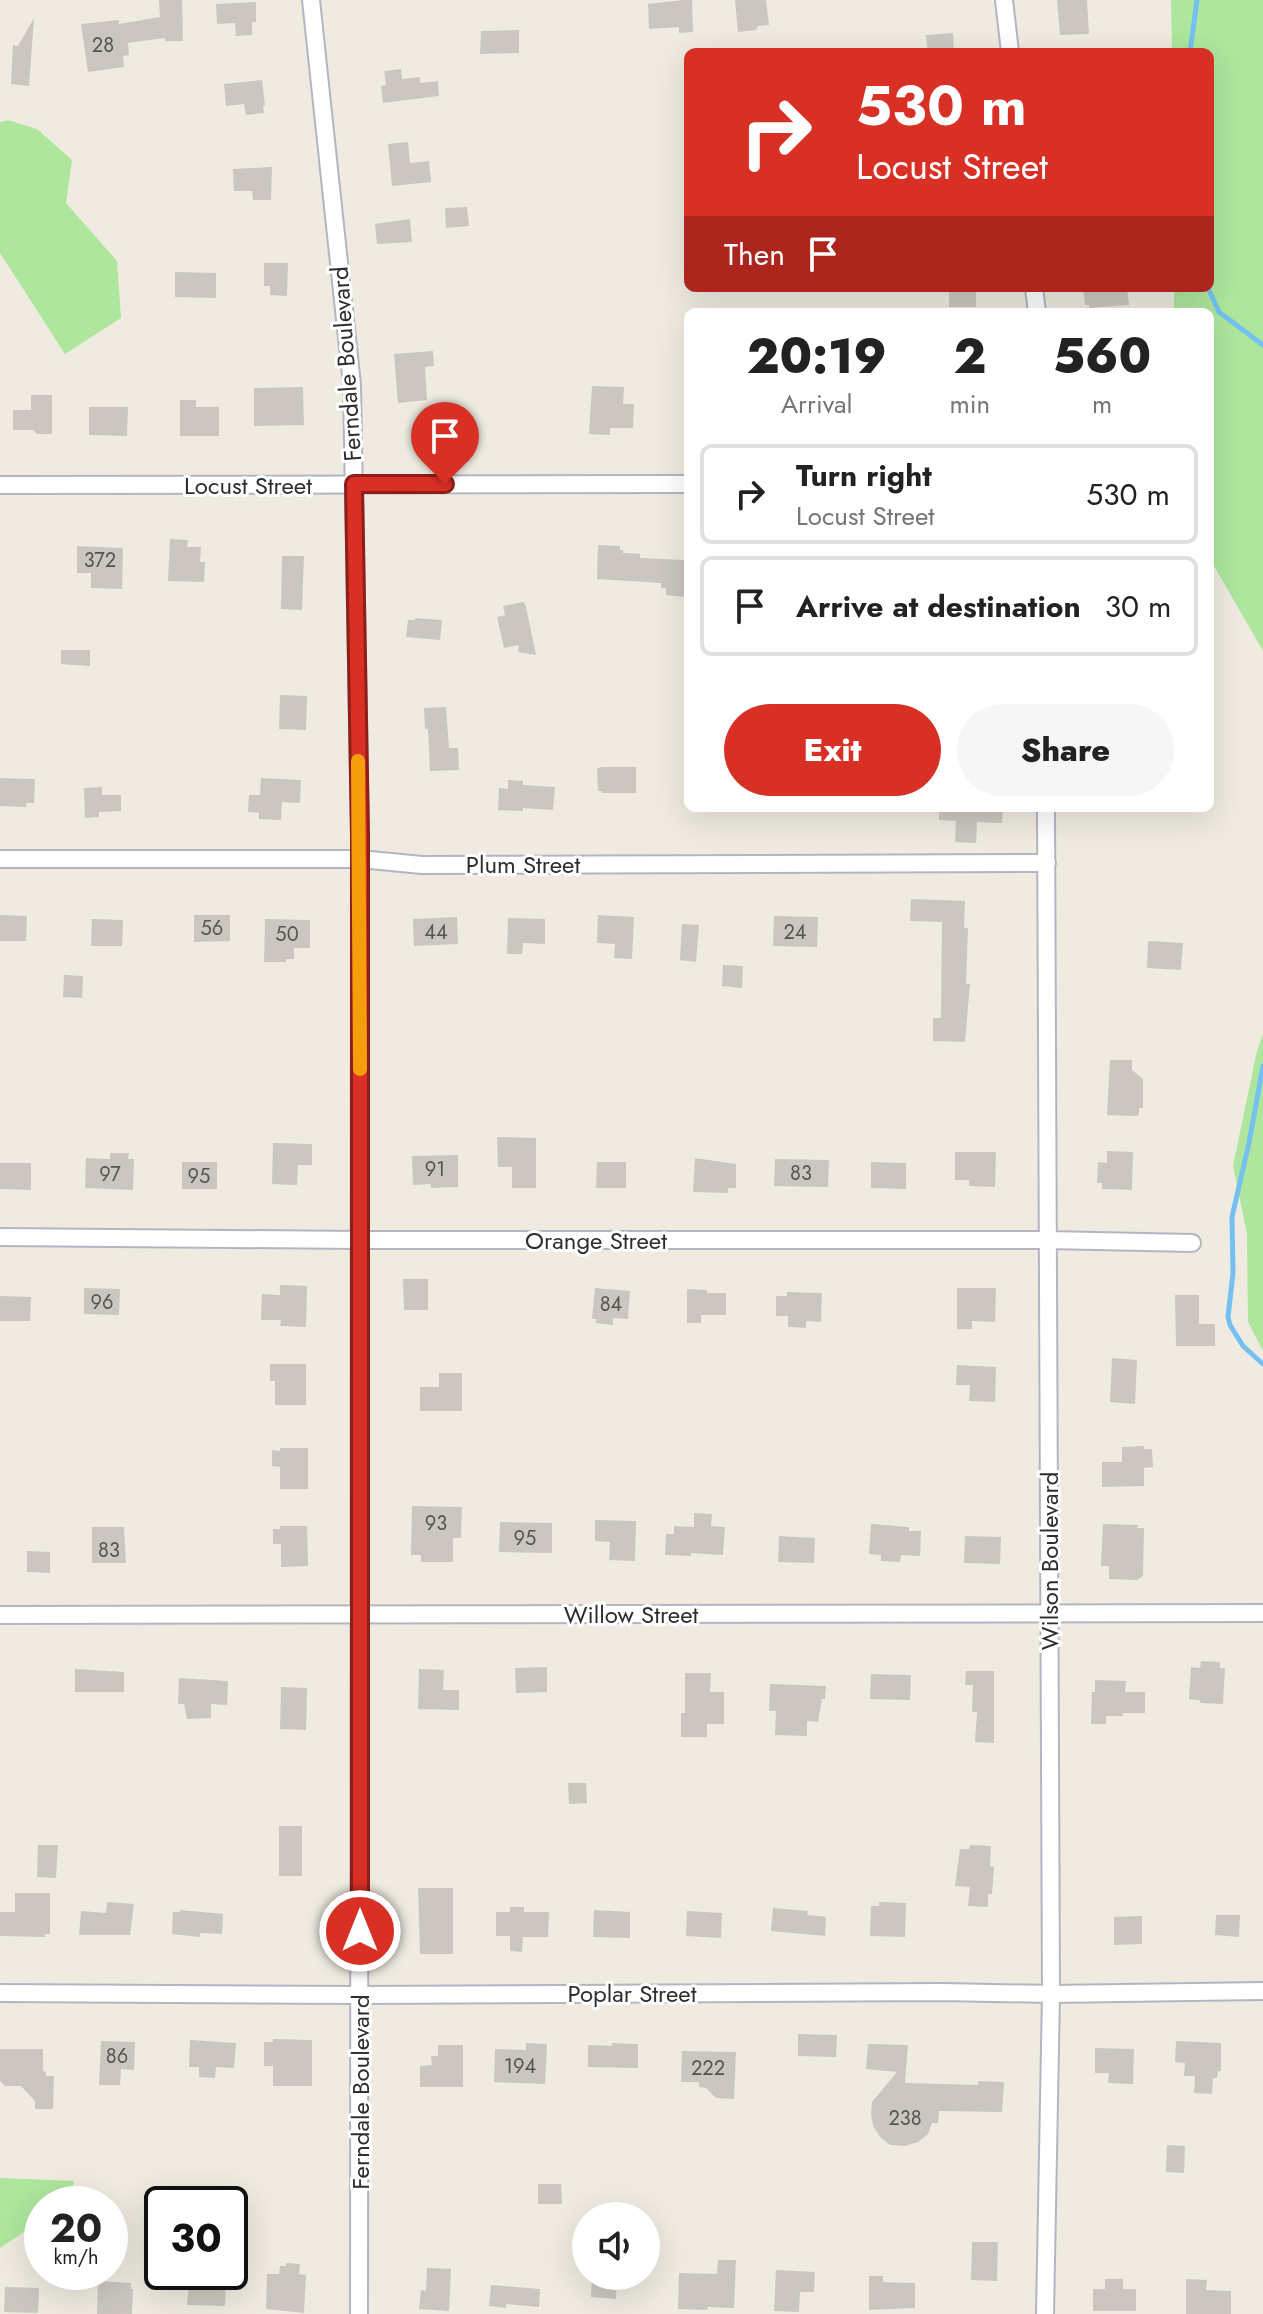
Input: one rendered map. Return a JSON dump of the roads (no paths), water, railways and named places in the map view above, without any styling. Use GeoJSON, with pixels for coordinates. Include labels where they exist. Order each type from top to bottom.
{"type":"FeatureCollection","features":[{"type":"Feature","properties":{"kind":"street","name":"Ferndale Boulevard"},"geometry":{"type":"LineString","coordinates":[[311,0],[352,385],[360,859],[359,2314]]}},
{"type":"Feature","properties":{"kind":"street"},"geometry":{"type":"LineString","coordinates":[[1004,0],[1010,48]]}},
{"type":"Feature","properties":{"kind":"street","name":"Locust Street"},"geometry":{"type":"LineString","coordinates":[[0,485],[684,484]]}},
{"type":"Feature","properties":{"kind":"street","name":"Wilson Boulevard"},"geometry":{"type":"LineString","coordinates":[[1045,2314],[1051,1994],[1046,812]]}},
{"type":"Feature","properties":{"kind":"street","name":"Plum Street"},"geometry":{"type":"LineString","coordinates":[[0,859],[360,859],[422,865],[1047,863]]}},
{"type":"Feature","properties":{"kind":"street","name":"Orange Street"},"geometry":{"type":"LineString","coordinates":[[0,1237],[1192,1243]]}},
{"type":"Feature","properties":{"kind":"street","name":"Willow Street"},"geometry":{"type":"LineString","coordinates":[[0,1615],[1263,1613]]}},
{"type":"Feature","properties":{"kind":"street","name":"Poplar Street"},"geometry":{"type":"LineString","coordinates":[[0,1993],[1051,1994],[1263,1991]]}},
{"type":"Feature","properties":{"kind":"waterway"},"geometry":{"type":"LineString","coordinates":[[1191,48],[1197,0]]}},
{"type":"Feature","properties":{"kind":"waterway"},"geometry":{"type":"LineString","coordinates":[[1210,292],[1219,312],[1263,345]]}},
{"type":"Feature","properties":{"kind":"waterway"},"geometry":{"type":"LineString","coordinates":[[1263,1066],[1232,1217],[1233,1273],[1228,1317],[1243,1346],[1263,1364]]}}]}
